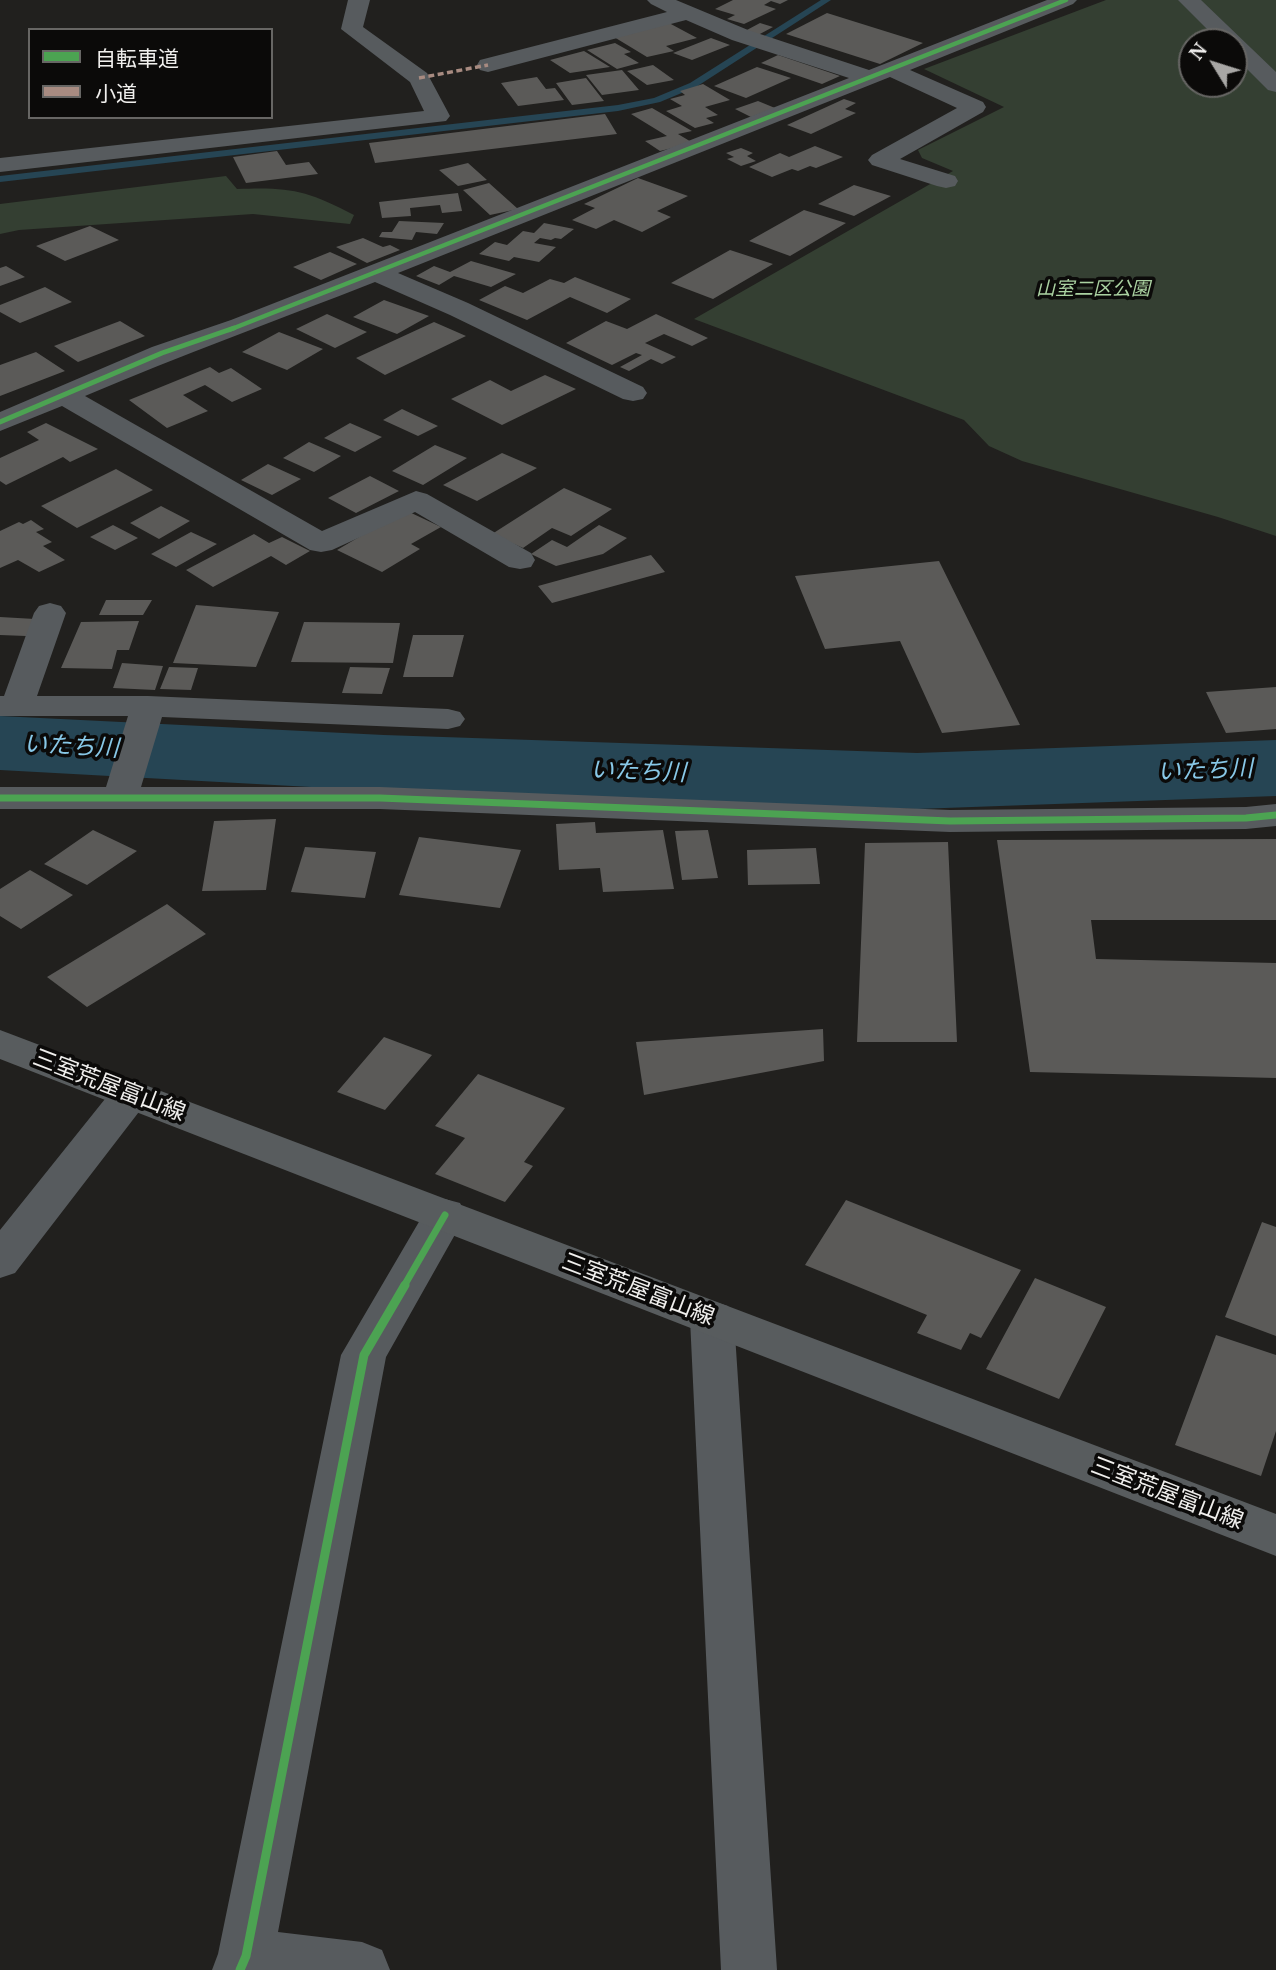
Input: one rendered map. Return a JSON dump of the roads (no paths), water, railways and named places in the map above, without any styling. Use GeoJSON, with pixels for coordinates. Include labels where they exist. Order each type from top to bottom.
{"type":"FeatureCollection","features":[{"type":"Feature","properties":{"kind":"main road","name":"三室荒屋富山線"},"geometry":{"type":"LineString","coordinates":[[0,1044],[1276,1535]]}},
{"type":"Feature","properties":{"kind":"street"},"geometry":{"type":"LineString","coordinates":[[0,165],[438,116],[419,78],[352,29],[359,0]]}},
{"type":"Feature","properties":{"kind":"street"},"geometry":{"type":"LineString","coordinates":[[657,0],[740,35],[879,73],[975,107],[880,160],[946,181]]}},
{"type":"Feature","properties":{"kind":"street"},"geometry":{"type":"LineString","coordinates":[[0,422],[162,352],[240,326],[1066,0]]}},
{"type":"Feature","properties":{"kind":"street"},"geometry":{"type":"LineString","coordinates":[[1189,0],[1218,28]]}},
{"type":"Feature","properties":{"kind":"street"},"geometry":{"type":"LineString","coordinates":[[488,65],[687,13]]}},
{"type":"Feature","properties":{"kind":"street"},"geometry":{"type":"LineString","coordinates":[[1248,58],[1276,85]]}},
{"type":"Feature","properties":{"kind":"street"},"geometry":{"type":"LineString","coordinates":[[374,272],[459,309],[633,393]]}},
{"type":"Feature","properties":{"kind":"street"},"geometry":{"type":"LineString","coordinates":[[63,395],[321,543],[416,500],[520,560]]}},
{"type":"Feature","properties":{"kind":"street"},"geometry":{"type":"LineString","coordinates":[[50,613],[9,706],[148,706],[448,719]]}},
{"type":"Feature","properties":{"kind":"street"},"geometry":{"type":"LineString","coordinates":[[120,799],[148,706]]}},
{"type":"Feature","properties":{"kind":"street"},"geometry":{"type":"LineString","coordinates":[[8,805],[120,799],[380,798],[950,821],[1246,818],[1276,815]]}},
{"type":"Feature","properties":{"kind":"street"},"geometry":{"type":"LineString","coordinates":[[0,1261],[131,1094]]}},
{"type":"Feature","properties":{"kind":"street"},"geometry":{"type":"LineString","coordinates":[[362,1970],[243,1963],[363,1355],[445,1215]]}},
{"type":"Feature","properties":{"kind":"street"},"geometry":{"type":"LineString","coordinates":[[712,1319],[748,1970]]}},
{"type":"Feature","properties":{"kind":"waterway"},"geometry":{"type":"LineString","coordinates":[[0,179],[618,108],[657,100],[693,85],[827,0]]}},
{"type":"Feature","properties":{"kind":"waterway","name":"いたち川"},"geometry":{"type":"LineString","coordinates":[[0,743],[384,763],[917,781],[1276,768]]}},
{"type":"Feature","properties":{"kind":"park label","name":"山室二区公園"},"geometry":{"type":"Point","coordinates":[1093,290]}}]}
